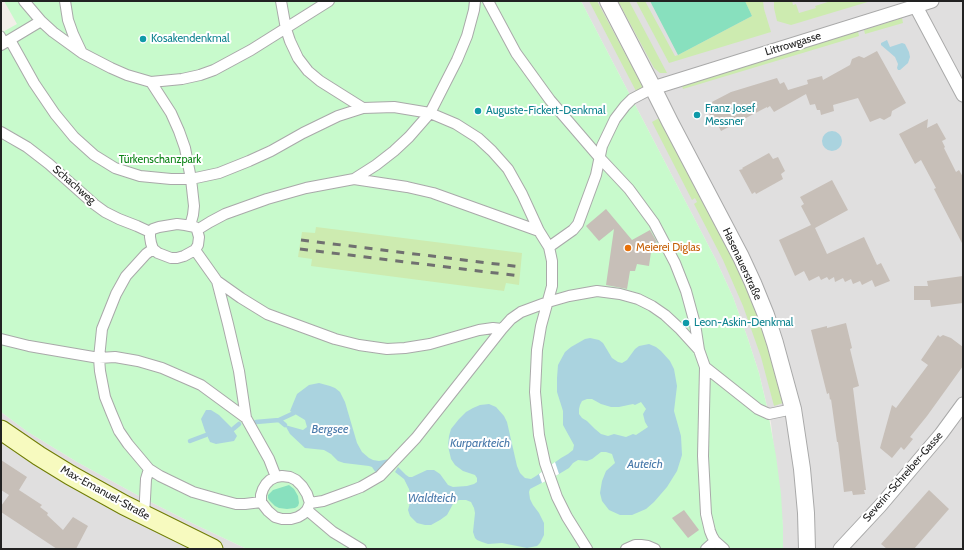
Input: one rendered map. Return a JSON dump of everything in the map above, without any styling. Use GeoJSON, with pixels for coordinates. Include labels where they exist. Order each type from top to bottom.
{"type":"FeatureCollection","features":[{"type":"Feature","properties":{"kind":"main road","name":"Max-Emanuel-Straße"},"geometry":{"type":"LineString","coordinates":[[1,430],[39,456],[124,505],[213,549]]}},
{"type":"Feature","properties":{"kind":"street"},"geometry":{"type":"LineString","coordinates":[[24,1],[40,21],[82,53],[111,68],[151,82],[182,79],[214,70],[251,50],[329,1]]}},
{"type":"Feature","properties":{"kind":"street"},"geometry":{"type":"LineString","coordinates":[[65,1],[68,20],[82,53]]}},
{"type":"Feature","properties":{"kind":"street"},"geometry":{"type":"LineString","coordinates":[[282,1],[286,29],[298,58],[308,71],[320,81],[362,108]]}},
{"type":"Feature","properties":{"kind":"street"},"geometry":{"type":"LineString","coordinates":[[354,179],[394,151],[410,137],[430,113],[457,60],[467,36],[475,1]]}},
{"type":"Feature","properties":{"kind":"street"},"geometry":{"type":"LineString","coordinates":[[488,1],[516,53],[550,100],[629,189],[654,223],[675,263],[686,291],[699,350],[705,367],[703,456],[706,514],[710,531],[715,541],[724,549]]}},
{"type":"Feature","properties":{"kind":"street","name":"Hasenauerstraße"},"geometry":{"type":"LineString","coordinates":[[608,1],[741,257],[753,283],[775,343],[793,409],[802,469],[808,549]]}},
{"type":"Feature","properties":{"kind":"street","name":"Littrowgasse"},"geometry":{"type":"LineString","coordinates":[[653,88],[914,4],[932,1]]}},
{"type":"Feature","properties":{"kind":"street"},"geometry":{"type":"LineString","coordinates":[[914,4],[963,95]]}},
{"type":"Feature","properties":{"kind":"street"},"geometry":{"type":"LineString","coordinates":[[40,21],[4,40],[55,114],[74,137],[94,156],[115,168],[140,176],[191,179],[219,173],[271,151],[302,133],[338,116],[362,108],[394,107],[430,113],[456,124],[478,138],[492,150],[508,169],[522,194],[539,231],[549,247],[552,261],[552,286],[541,326],[537,350],[535,392],[539,436],[550,479],[562,509],[587,549]]}},
{"type":"Feature","properties":{"kind":"street"},"geometry":{"type":"LineString","coordinates":[[151,82],[171,113],[184,148],[191,179],[194,206],[194,228],[199,237],[198,245],[195,250],[184,256],[171,258],[158,253],[153,249],[150,232],[166,226],[177,224],[194,228],[225,214],[267,199],[306,188],[354,179],[407,187],[433,193],[539,231]]}},
{"type":"Feature","properties":{"kind":"street"},"geometry":{"type":"LineString","coordinates":[[549,247],[573,230],[578,224],[596,175],[602,146],[616,119],[632,99],[653,88]]}},
{"type":"Feature","properties":{"kind":"street","name":"Schachweg"},"geometry":{"type":"LineString","coordinates":[[1,132],[27,147],[105,212],[120,220],[150,232]]}},
{"type":"Feature","properties":{"kind":"street"},"geometry":{"type":"LineString","coordinates":[[153,249],[146,254],[126,276],[116,294],[102,329],[99,358],[100,371],[105,397],[110,412],[128,444],[149,469],[160,476],[193,492],[220,500],[236,504],[261,502]]}},
{"type":"Feature","properties":{"kind":"street"},"geometry":{"type":"LineString","coordinates":[[195,250],[217,281],[241,298],[267,314],[334,339],[359,345],[405,348],[430,344],[479,330],[493,328],[502,329]]}},
{"type":"Feature","properties":{"kind":"street"},"geometry":{"type":"LineString","coordinates":[[217,281],[239,371],[246,418],[269,459],[276,477]]}},
{"type":"Feature","properties":{"kind":"street"},"geometry":{"type":"LineString","coordinates":[[361,549],[333,532],[308,506],[307,494],[296,480],[290,477],[276,477],[270,480],[263,489],[260,496],[261,502],[268,511],[275,517],[291,519],[303,514],[308,506],[361,487],[380,476],[416,438],[502,329],[511,319],[521,312],[569,296],[598,291],[620,294],[638,299],[666,315],[699,350]]}},
{"type":"Feature","properties":{"kind":"street"},"geometry":{"type":"LineString","coordinates":[[1,339],[29,346],[99,358],[116,357],[138,361],[162,368],[201,385],[246,418]]}},
{"type":"Feature","properties":{"kind":"street"},"geometry":{"type":"LineString","coordinates":[[705,367],[758,409],[769,414],[793,409]]}},
{"type":"Feature","properties":{"kind":"street","name":"Severin-Schreiber-Gasse"},"geometry":{"type":"LineString","coordinates":[[840,549],[890,494],[941,434],[963,404]]}},
{"type":"Feature","properties":{"kind":"street"},"geometry":{"type":"LineString","coordinates":[[144,514],[146,479],[149,469]]}},
{"type":"Feature","properties":{"kind":"street"},"geometry":{"type":"LineString","coordinates":[[706,549],[715,541]]}},
{"type":"Feature","properties":{"kind":"street"},"geometry":{"type":"LineString","coordinates":[[626,549],[635,545],[641,545],[655,549]]}},
{"type":"Feature","properties":{"kind":"shaded area"},"geometry":{"type":"Polygon","coordinates":[[[581,1],[963,1],[963,549],[783,549],[783,527],[771,423],[759,373],[733,297],[716,260],[581,1]]]}},
{"type":"Feature","properties":{"kind":"shaded area"},"geometry":{"type":"Polygon","coordinates":[[[1,412],[28,432],[77,462],[141,497],[247,549],[1,549],[1,412]]]}},
{"type":"Feature","properties":{"kind":"green space","name":"Türkenschanzpark"},"geometry":{"type":"Polygon","coordinates":[[[4,1],[581,1],[716,260],[733,297],[759,373],[767,407],[781,494],[783,549],[247,549],[141,497],[77,462],[28,432],[1,412],[1,33],[17,24],[4,1]],[[316,227],[315,233],[302,232],[298,257],[312,259],[311,266],[504,291],[506,283],[519,285],[522,253],[316,227]]]}},
{"type":"Feature","properties":{"kind":"green space"},"geometry":{"type":"Polygon","coordinates":[[[589,1],[597,1],[644,89],[637,93],[589,1]]]}},
{"type":"Feature","properties":{"kind":"green space"},"geometry":{"type":"Polygon","coordinates":[[[618,1],[629,1],[667,73],[660,73],[654,68],[618,1]]]}},
{"type":"Feature","properties":{"kind":"green space"},"geometry":{"type":"Polygon","coordinates":[[[636,1],[645,1],[675,56],[752,16],[745,1],[763,1],[771,32],[669,63],[636,1]]]}},
{"type":"Feature","properties":{"kind":"green space"},"geometry":{"type":"Polygon","coordinates":[[[650,1],[745,1],[752,16],[678,55],[650,1]]]}},
{"type":"Feature","properties":{"kind":"green space"},"geometry":{"type":"Polygon","coordinates":[[[774,1],[792,1],[793,5],[796,4],[799,13],[816,8],[815,6],[831,1],[871,1],[791,25],[777,21],[774,1]]]}},
{"type":"Feature","properties":{"kind":"green space"},"geometry":{"type":"Polygon","coordinates":[[[902,18],[903,23],[865,34],[864,30],[902,18]]]}},
{"type":"Feature","properties":{"kind":"green space"},"geometry":{"type":"Polygon","coordinates":[[[858,31],[859,36],[683,89],[682,86],[858,31]]]}},
{"type":"Feature","properties":{"kind":"green space"},"geometry":{"type":"Polygon","coordinates":[[[659,118],[723,237],[740,272],[765,337],[783,403],[774,406],[761,357],[743,306],[723,260],[694,204],[697,202],[695,198],[692,200],[652,122],[659,118]]]}},
{"type":"Feature","properties":{"kind":"green space"},"geometry":{"type":"Polygon","coordinates":[[[222,225],[519,229],[529,297],[208,253],[222,225]]]}},
{"type":"Feature","properties":{"kind":"green space"},"geometry":{"type":"Polygon","coordinates":[[[289,485],[294,489],[298,496],[298,506],[287,509],[275,506],[269,500],[268,495],[273,490],[289,485]]]}},
{"type":"Feature","properties":{"kind":"water"},"geometry":{"type":"Polygon","coordinates":[[[887,40],[890,47],[902,43],[905,44],[909,52],[910,57],[908,63],[900,70],[897,68],[898,64],[895,57],[881,45],[881,43],[887,40]]]}},
{"type":"Feature","properties":{"kind":"water"},"geometry":{"type":"Polygon","coordinates":[[[832,131],[839,134],[842,141],[839,148],[832,151],[825,148],[822,141],[825,134],[832,131]]]}},
{"type":"Feature","properties":{"kind":"water"},"geometry":{"type":"Polygon","coordinates":[[[590,338],[599,340],[603,343],[612,358],[622,363],[627,360],[639,346],[649,344],[661,351],[670,361],[674,369],[677,386],[674,411],[681,436],[682,455],[677,471],[667,487],[654,502],[646,509],[632,515],[620,515],[609,510],[602,501],[600,493],[602,481],[606,471],[615,463],[612,454],[601,452],[587,461],[578,460],[569,468],[530,489],[530,499],[544,523],[544,535],[537,546],[527,548],[502,543],[488,544],[477,540],[473,532],[475,513],[474,508],[471,502],[466,500],[459,500],[453,504],[447,515],[431,525],[417,523],[410,516],[408,510],[411,499],[409,489],[404,479],[395,472],[398,467],[406,475],[412,477],[427,470],[434,470],[440,474],[448,485],[453,487],[467,486],[477,482],[475,475],[463,471],[455,465],[451,459],[448,446],[451,429],[466,412],[473,408],[480,405],[489,404],[496,407],[504,416],[507,422],[517,466],[520,473],[525,478],[531,479],[573,450],[574,445],[563,425],[563,411],[557,392],[558,365],[565,352],[585,339],[590,338]],[[592,399],[582,401],[579,414],[601,434],[608,436],[614,434],[626,437],[633,434],[636,435],[648,427],[643,414],[646,409],[641,402],[635,405],[611,407],[592,399]]]}},
{"type":"Feature","properties":{"kind":"water","name":"Bergsee"},"geometry":{"type":"Polygon","coordinates":[[[319,383],[335,388],[340,392],[345,402],[357,443],[362,452],[373,460],[379,461],[389,459],[376,473],[372,467],[369,466],[338,461],[324,450],[305,448],[290,434],[285,425],[303,430],[307,427],[305,420],[290,411],[297,394],[309,385],[319,383]]]}},
{"type":"Feature","properties":{"kind":"water"},"geometry":{"type":"Polygon","coordinates":[[[206,410],[211,410],[219,415],[231,427],[237,436],[234,441],[216,444],[210,442],[201,419],[206,410]]]}},
{"type":"Feature","properties":{"kind":"pier"},"geometry":{"type":"Polygon","coordinates":[[[555,462],[559,474],[542,483],[539,474],[555,462]]]}},
{"type":"Feature","properties":{"kind":"building"},"geometry":{"type":"Polygon","coordinates":[[[877,51],[906,103],[892,111],[891,116],[884,120],[880,118],[870,122],[858,98],[833,105],[834,111],[821,115],[820,110],[817,110],[815,104],[810,105],[806,94],[774,112],[770,106],[767,107],[721,131],[718,125],[715,126],[708,111],[711,110],[708,104],[731,92],[777,78],[780,84],[784,82],[788,90],[808,84],[807,80],[822,76],[823,80],[850,65],[852,59],[859,56],[864,58],[877,51]]]}},
{"type":"Feature","properties":{"kind":"building"},"geometry":{"type":"Polygon","coordinates":[[[928,119],[927,128],[937,123],[946,139],[942,141],[945,147],[944,148],[956,172],[959,170],[963,177],[963,245],[921,160],[915,164],[899,134],[928,119]]]}},
{"type":"Feature","properties":{"kind":"building"},"geometry":{"type":"Polygon","coordinates":[[[769,153],[773,159],[778,157],[785,171],[781,174],[783,179],[756,194],[755,192],[752,194],[739,170],[769,153]]]}},
{"type":"Feature","properties":{"kind":"building"},"geometry":{"type":"Polygon","coordinates":[[[832,180],[848,210],[815,228],[827,254],[864,237],[877,265],[881,263],[890,281],[875,287],[872,280],[862,285],[860,281],[853,284],[851,279],[845,282],[843,278],[835,282],[834,277],[829,280],[827,277],[821,280],[819,276],[809,281],[804,271],[795,276],[779,240],[811,225],[801,206],[804,204],[800,197],[832,180]]]}},
{"type":"Feature","properties":{"kind":"building","name":"Meierei Diglas"},"geometry":{"type":"Polygon","coordinates":[[[606,209],[632,240],[650,230],[657,242],[652,245],[649,266],[637,264],[635,271],[630,271],[627,289],[606,285],[614,229],[599,241],[586,226],[606,209]]]}},
{"type":"Feature","properties":{"kind":"building"},"geometry":{"type":"Polygon","coordinates":[[[963,276],[963,303],[931,307],[930,300],[914,300],[914,286],[928,286],[927,281],[963,276]]]}},
{"type":"Feature","properties":{"kind":"building"},"geometry":{"type":"Polygon","coordinates":[[[846,323],[852,348],[850,349],[859,386],[853,388],[866,490],[864,490],[865,494],[853,495],[852,491],[844,492],[831,399],[830,400],[829,393],[827,394],[811,330],[846,323]]]}},
{"type":"Feature","properties":{"kind":"building"},"geometry":{"type":"Polygon","coordinates":[[[938,335],[940,337],[943,335],[951,338],[963,347],[963,366],[910,437],[913,439],[904,450],[901,447],[892,458],[880,448],[892,405],[896,408],[928,365],[921,360],[938,335]]]}},
{"type":"Feature","properties":{"kind":"building"},"geometry":{"type":"Polygon","coordinates":[[[1,460],[27,477],[19,490],[42,505],[40,507],[48,513],[47,515],[63,530],[73,517],[88,526],[76,549],[57,549],[1,512],[1,506],[9,495],[1,490],[1,460]]]}},
{"type":"Feature","properties":{"kind":"building"},"geometry":{"type":"Polygon","coordinates":[[[929,490],[949,509],[914,549],[887,549],[881,544],[929,490]]]}},
{"type":"Feature","properties":{"kind":"building"},"geometry":{"type":"Polygon","coordinates":[[[684,510],[699,530],[688,538],[672,518],[684,510]]]}},
{"type":"Feature","properties":{"kind":"waterway"},"geometry":{"type":"LineString","coordinates":[[279,420],[294,413]]}},
{"type":"Feature","properties":{"kind":"waterway"},"geometry":{"type":"LineString","coordinates":[[256,422],[279,420],[285,425]]}},
{"type":"Feature","properties":{"kind":"waterway"},"geometry":{"type":"LineString","coordinates":[[233,429],[239,424]]}},
{"type":"Feature","properties":{"kind":"waterway"},"geometry":{"type":"LineString","coordinates":[[190,441],[206,435]]}},
{"type":"Feature","properties":{"kind":"railway"},"geometry":{"type":"LineString","coordinates":[[301,240],[521,267]]}},
{"type":"Feature","properties":{"kind":"railway"},"geometry":{"type":"LineString","coordinates":[[300,249],[520,276]]}},
{"type":"Feature","properties":{"kind":"place","name":"Kosakendenkmal"},"geometry":{"type":"Point","coordinates":[143,39]}},
{"type":"Feature","properties":{"kind":"place","name":"Auguste-Fickert-Denkmal"},"geometry":{"type":"Point","coordinates":[478,111]}},
{"type":"Feature","properties":{"kind":"place","name":"Franz Josef Messner"},"geometry":{"type":"Point","coordinates":[697,115]}},
{"type":"Feature","properties":{"kind":"place","name":"Meierei Diglas"},"geometry":{"type":"Point","coordinates":[628,248]}},
{"type":"Feature","properties":{"kind":"place","name":"Leon-Askin-Denkmal"},"geometry":{"type":"Point","coordinates":[686,323]}},
{"type":"Feature","properties":{"kind":"water label","name":"Kurparkteich"},"geometry":{"type":"Point","coordinates":[480,443]}},
{"type":"Feature","properties":{"kind":"water label","name":"Auteich"},"geometry":{"type":"Point","coordinates":[645,464]}},
{"type":"Feature","properties":{"kind":"water label","name":"Waldteich"},"geometry":{"type":"Point","coordinates":[432,498]}}]}
